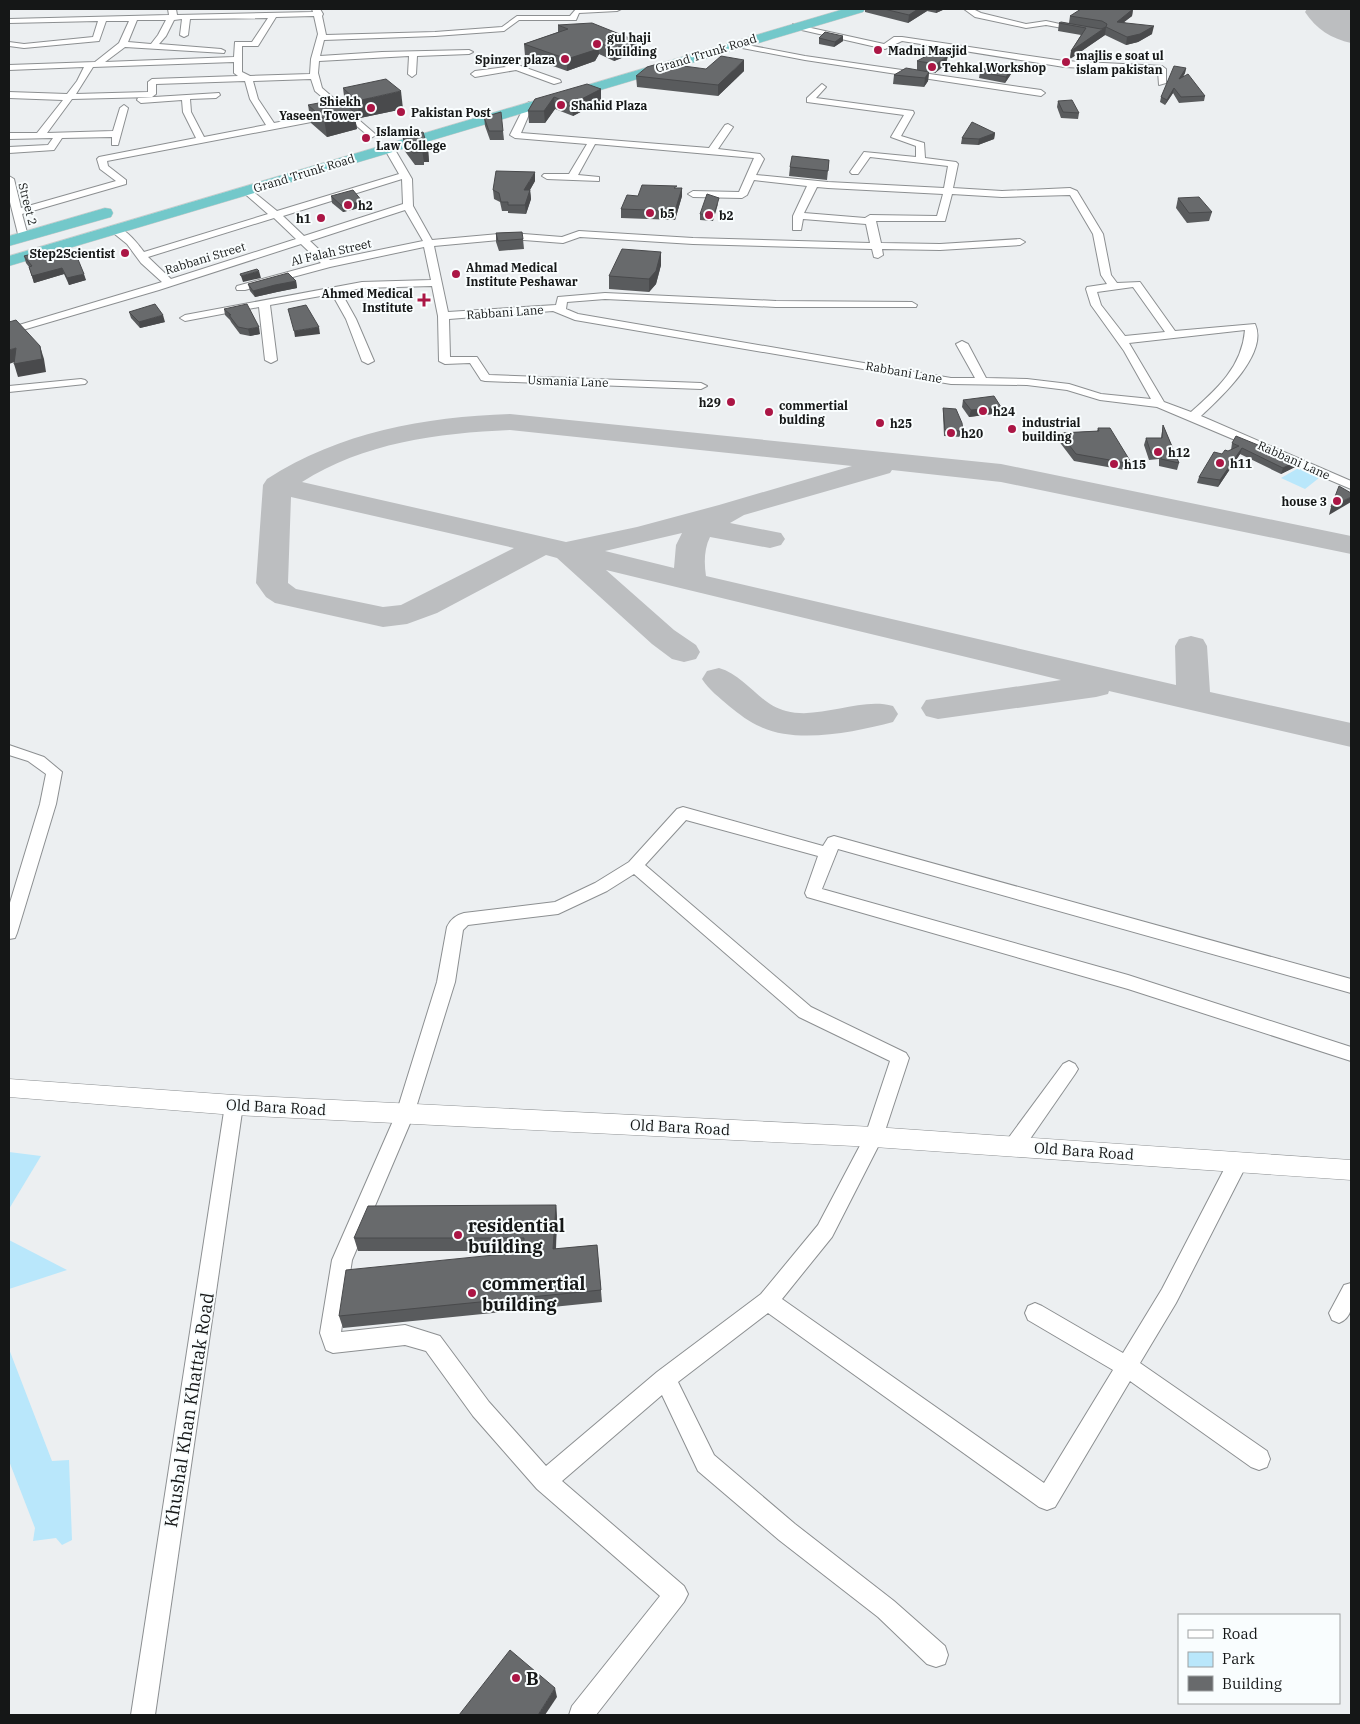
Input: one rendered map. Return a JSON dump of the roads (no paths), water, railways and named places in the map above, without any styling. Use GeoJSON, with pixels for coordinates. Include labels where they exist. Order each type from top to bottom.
{"type":"FeatureCollection","features":[{"type":"Feature","properties":{"kind":"highway","name":"Grand Trunk Road"},"geometry":{"type":"LineString","coordinates":[[536,88],[558,89],[598,86],[858,9]]}},
{"type":"Feature","properties":{"kind":"highway","name":"Grand Trunk Road"},"geometry":{"type":"LineString","coordinates":[[9,261],[529,105],[558,89],[574,77],[802,11]]}},
{"type":"Feature","properties":{"kind":"highway"},"geometry":{"type":"LineString","coordinates":[[574,77],[573,82],[578,85],[598,86]]}},
{"type":"Feature","properties":{"kind":"highway","name":"Grand Trunk Road"},"geometry":{"type":"LineString","coordinates":[[352,141],[376,134]]}},
{"type":"Feature","properties":{"kind":"highway"},"geometry":{"type":"LineString","coordinates":[[16,238],[119,209]]}},
{"type":"Feature","properties":{"kind":"street"},"geometry":{"type":"LineString","coordinates":[[320,38],[435,34],[504,29],[517,18],[573,18],[576,10],[617,9]]}},
{"type":"Feature","properties":{"kind":"street"},"geometry":{"type":"LineString","coordinates":[[968,9],[978,15],[1026,26],[1046,23],[1091,31]]}},
{"type":"Feature","properties":{"kind":"street"},"geometry":{"type":"LineString","coordinates":[[9,22],[134,18],[171,13],[188,16],[318,11],[322,34],[315,59],[314,76],[318,89],[344,112],[376,134]]}},
{"type":"Feature","properties":{"kind":"street"},"geometry":{"type":"LineString","coordinates":[[153,46],[162,36],[171,13]]}},
{"type":"Feature","properties":{"kind":"street"},"geometry":{"type":"LineString","coordinates":[[272,127],[254,99],[248,78],[238,73],[238,44],[255,44],[274,14]]}},
{"type":"Feature","properties":{"kind":"street"},"geometry":{"type":"LineString","coordinates":[[236,26],[238,15]]}},
{"type":"Feature","properties":{"kind":"street"},"geometry":{"type":"LineString","coordinates":[[184,35],[188,16]]}},
{"type":"Feature","properties":{"kind":"street"},"geometry":{"type":"LineString","coordinates":[[40,135],[94,64],[123,44],[134,18]]}},
{"type":"Feature","properties":{"kind":"street"},"geometry":{"type":"LineString","coordinates":[[9,44],[24,46],[96,39],[103,19]]}},
{"type":"Feature","properties":{"kind":"street"},"geometry":{"type":"LineString","coordinates":[[796,26],[885,47],[902,38],[1064,64],[1162,69],[1162,83]]}},
{"type":"Feature","properties":{"kind":"street"},"geometry":{"type":"LineString","coordinates":[[446,52],[447,38]]}},
{"type":"Feature","properties":{"kind":"street"},"geometry":{"type":"LineString","coordinates":[[402,53],[404,41]]}},
{"type":"Feature","properties":{"kind":"street"},"geometry":{"type":"LineString","coordinates":[[46,51],[52,43]]}},
{"type":"Feature","properties":{"kind":"street"},"geometry":{"type":"LineString","coordinates":[[123,44],[238,55]]}},
{"type":"Feature","properties":{"kind":"street"},"geometry":{"type":"LineString","coordinates":[[735,44],[805,58],[1041,93]]}},
{"type":"Feature","properties":{"kind":"street"},"geometry":{"type":"LineString","coordinates":[[315,59],[402,53],[469,52]]}},
{"type":"Feature","properties":{"kind":"street"},"geometry":{"type":"LineString","coordinates":[[412,74],[413,53]]}},
{"type":"Feature","properties":{"kind":"street"},"geometry":{"type":"LineString","coordinates":[[9,67],[109,65],[122,62],[132,63],[238,55]]}},
{"type":"Feature","properties":{"kind":"street"},"geometry":{"type":"LineString","coordinates":[[32,67],[40,59]]}},
{"type":"Feature","properties":{"kind":"street"},"geometry":{"type":"LineString","coordinates":[[501,62],[558,89]]}},
{"type":"Feature","properties":{"kind":"street"},"geometry":{"type":"LineString","coordinates":[[474,74],[517,68]]}},
{"type":"Feature","properties":{"kind":"street"},"geometry":{"type":"LineString","coordinates":[[9,95],[68,97],[152,94],[152,82],[314,76]]}},
{"type":"Feature","properties":{"kind":"street"},"geometry":{"type":"LineString","coordinates":[[822,88],[810,100],[910,113],[896,137],[921,145],[920,160]]}},
{"type":"Feature","properties":{"kind":"street"},"geometry":{"type":"LineString","coordinates":[[140,100],[216,95]]}},
{"type":"Feature","properties":{"kind":"street"},"geometry":{"type":"LineString","coordinates":[[186,98],[187,112],[202,140]]}},
{"type":"Feature","properties":{"kind":"street"},"geometry":{"type":"LineString","coordinates":[[529,105],[514,133],[515,135],[757,156],[759,159],[741,196],[693,194]]}},
{"type":"Feature","properties":{"kind":"street"},"geometry":{"type":"LineString","coordinates":[[111,157],[124,108]]}},
{"type":"Feature","properties":{"kind":"street"},"geometry":{"type":"LineString","coordinates":[[17,212],[123,182],[103,167],[102,159],[344,112]]}},
{"type":"Feature","properties":{"kind":"street"},"geometry":{"type":"LineString","coordinates":[[712,152],[728,127]]}},
{"type":"Feature","properties":{"kind":"street"},"geometry":{"type":"LineString","coordinates":[[9,136],[118,134]]}},
{"type":"Feature","properties":{"kind":"street"},"geometry":{"type":"LineString","coordinates":[[9,150],[50,148],[60,135]]}},
{"type":"Feature","properties":{"kind":"street"},"geometry":{"type":"LineString","coordinates":[[572,177],[592,142]]}},
{"type":"Feature","properties":{"kind":"street"},"geometry":{"type":"LineString","coordinates":[[389,148],[407,179],[408,206],[429,243],[443,316]]}},
{"type":"Feature","properties":{"kind":"street"},"geometry":{"type":"LineString","coordinates":[[855,172],[867,154],[953,164],[941,219],[936,221],[876,217],[870,218],[870,221]]}},
{"type":"Feature","properties":{"kind":"street"},"geometry":{"type":"LineString","coordinates":[[141,256],[405,175]]}},
{"type":"Feature","properties":{"kind":"street"},"geometry":{"type":"LineString","coordinates":[[546,176],[596,179]]}},
{"type":"Feature","properties":{"kind":"street"},"geometry":{"type":"LineString","coordinates":[[751,177],[813,184],[1002,194],[1067,190],[1074,192],[1098,234],[1106,275],[1114,286]]}},
{"type":"Feature","properties":{"kind":"street","name":"Street 2"},"geometry":{"type":"LineString","coordinates":[[9,179],[17,212],[16,238]]}},
{"type":"Feature","properties":{"kind":"street"},"geometry":{"type":"LineString","coordinates":[[797,228],[798,216],[813,184]]}},
{"type":"Feature","properties":{"kind":"street"},"geometry":{"type":"LineString","coordinates":[[247,191],[276,214],[328,264]]}},
{"type":"Feature","properties":{"kind":"street","name":"Rabbani Street"},"geometry":{"type":"LineString","coordinates":[[9,330],[304,240],[408,206]]}},
{"type":"Feature","properties":{"kind":"street"},"geometry":{"type":"LineString","coordinates":[[798,216],[870,221]]}},
{"type":"Feature","properties":{"kind":"street"},"geometry":{"type":"LineString","coordinates":[[870,221],[879,257]]}},
{"type":"Feature","properties":{"kind":"street"},"geometry":{"type":"LineString","coordinates":[[116,229],[131,242],[141,256],[168,282]]}},
{"type":"Feature","properties":{"kind":"street","name":"Al Falah Street"},"geometry":{"type":"LineString","coordinates":[[240,288],[328,264],[429,243],[512,236],[563,240],[572,235],[579,234],[693,241],[770,242],[791,245],[940,247],[1020,242]]}},
{"type":"Feature","properties":{"kind":"street"},"geometry":{"type":"LineString","coordinates":[[185,318],[335,290],[378,284],[436,283]]}},
{"type":"Feature","properties":{"kind":"street"},"geometry":{"type":"LineString","coordinates":[[1159,404],[1122,340],[1096,305],[1091,289],[1136,284],[1172,334]]}},
{"type":"Feature","properties":{"kind":"street"},"geometry":{"type":"LineString","coordinates":[[335,290],[351,318],[368,361]]}},
{"type":"Feature","properties":{"kind":"street"},"geometry":{"type":"LineString","coordinates":[[560,311],[562,299],[606,296],[776,304],[912,305]]}},
{"type":"Feature","properties":{"kind":"street"},"geometry":{"type":"LineString","coordinates":[[264,304],[271,360]]}},
{"type":"Feature","properties":{"kind":"street","name":"Rabbani Lane"},"geometry":{"type":"LineString","coordinates":[[443,316],[554,308],[575,317],[928,377],[951,380],[1027,382],[1069,387],[1100,397],[1159,404],[1351,485]]}},
{"type":"Feature","properties":{"kind":"street","name":"Usmania Lane"},"geometry":{"type":"LineString","coordinates":[[443,316],[445,361],[473,359],[485,378],[701,386]]}},
{"type":"Feature","properties":{"kind":"street"},"geometry":{"type":"LineString","coordinates":[[1122,340],[1251,326],[1250,345],[1236,376],[1193,417]]}},
{"type":"Feature","properties":{"kind":"street"},"geometry":{"type":"LineString","coordinates":[[962,344],[982,381]]}},
{"type":"Feature","properties":{"kind":"street"},"geometry":{"type":"LineString","coordinates":[[9,388],[82,382]]}},
{"type":"Feature","properties":{"kind":"street"},"geometry":{"type":"LineString","coordinates":[[9,750],[27,754],[44,762],[54,772],[48,804],[9,932]]}},
{"type":"Feature","properties":{"kind":"street"},"geometry":{"type":"LineString","coordinates":[[581,1715],[676,1594],[546,1481],[481,1409],[433,1343],[404,1335],[334,1343],[330,1332],[342,1260],[404,1114],[446,982],[455,927],[464,919],[558,908],[601,888],[635,866],[683,812],[827,853]]}},
{"type":"Feature","properties":{"kind":"street"},"geometry":{"type":"LineString","coordinates":[[1351,986],[834,842],[827,853],[813,893],[1128,982],[1351,1054]]}},
{"type":"Feature","properties":{"kind":"street"},"geometry":{"type":"LineString","coordinates":[[546,1481],[665,1379],[768,1302],[825,1231],[874,1137],[900,1058],[805,1012],[635,866]]}},
{"type":"Feature","properties":{"kind":"street"},"geometry":{"type":"LineString","coordinates":[[1014,1146],[1069,1069]]}},
{"type":"Feature","properties":{"kind":"street","name":"Old Bara Road"},"geometry":{"type":"LineString","coordinates":[[9,1088],[234,1105],[874,1137],[1351,1170]]}},
{"type":"Feature","properties":{"kind":"street","name":"Khushal Khan Khattak Road"},"geometry":{"type":"LineString","coordinates":[[143,1715],[234,1105]]}},
{"type":"Feature","properties":{"kind":"street"},"geometry":{"type":"LineString","coordinates":[[768,1302],[1047,1500],[1169,1296],[1238,1162]]}},
{"type":"Feature","properties":{"kind":"street"},"geometry":{"type":"LineString","coordinates":[[1340,1313],[1351,1292]]}},
{"type":"Feature","properties":{"kind":"street"},"geometry":{"type":"LineString","coordinates":[[1035,1313],[1128,1367],[1259,1459]]}},
{"type":"Feature","properties":{"kind":"street"},"geometry":{"type":"LineString","coordinates":[[665,1379],[706,1463],[787,1532],[886,1609],[936,1655]]}},
{"type":"Feature","properties":{"kind":"place","name":"gul haji building"},"geometry":{"type":"Point","coordinates":[597,44]}},
{"type":"Feature","properties":{"kind":"place","name":"Madni Masjid"},"geometry":{"type":"Point","coordinates":[878,50]}},
{"type":"Feature","properties":{"kind":"place","name":"Spinzer plaza"},"geometry":{"type":"Point","coordinates":[565,59]}},
{"type":"Feature","properties":{"kind":"place","name":"majlis e soat ul islam pakistan"},"geometry":{"type":"Point","coordinates":[1066,62]}},
{"type":"Feature","properties":{"kind":"place","name":"Tehkal Workshop"},"geometry":{"type":"Point","coordinates":[932,67]}},
{"type":"Feature","properties":{"kind":"place","name":"Shahid Plaza"},"geometry":{"type":"Point","coordinates":[561,105]}},
{"type":"Feature","properties":{"kind":"place","name":"Shiekh Yaseen Tower"},"geometry":{"type":"Point","coordinates":[371,108]}},
{"type":"Feature","properties":{"kind":"place","name":"Pakistan Post"},"geometry":{"type":"Point","coordinates":[401,112]}},
{"type":"Feature","properties":{"kind":"place","name":"Islamia Law College"},"geometry":{"type":"Point","coordinates":[366,138]}},
{"type":"Feature","properties":{"kind":"place","name":"h2"},"geometry":{"type":"Point","coordinates":[348,205]}},
{"type":"Feature","properties":{"kind":"place","name":"b5"},"geometry":{"type":"Point","coordinates":[650,213]}},
{"type":"Feature","properties":{"kind":"place","name":"b2"},"geometry":{"type":"Point","coordinates":[709,215]}},
{"type":"Feature","properties":{"kind":"place","name":"h1"},"geometry":{"type":"Point","coordinates":[321,218]}},
{"type":"Feature","properties":{"kind":"place","name":"Step2Scientist"},"geometry":{"type":"Point","coordinates":[125,253]}},
{"type":"Feature","properties":{"kind":"place","name":"Ahmad Medical Institute Peshawar"},"geometry":{"type":"Point","coordinates":[456,274]}},
{"type":"Feature","properties":{"kind":"place","name":"Ahmed Medical Institute"},"geometry":{"type":"Point","coordinates":[424,300]}},
{"type":"Feature","properties":{"kind":"place","name":"h29"},"geometry":{"type":"Point","coordinates":[731,402]}},
{"type":"Feature","properties":{"kind":"place","name":"h24"},"geometry":{"type":"Point","coordinates":[983,411]}},
{"type":"Feature","properties":{"kind":"place","name":"commertial bulding"},"geometry":{"type":"Point","coordinates":[769,412]}},
{"type":"Feature","properties":{"kind":"place","name":"h25"},"geometry":{"type":"Point","coordinates":[880,423]}},
{"type":"Feature","properties":{"kind":"place","name":"industrial building"},"geometry":{"type":"Point","coordinates":[1012,429]}},
{"type":"Feature","properties":{"kind":"place","name":"h20"},"geometry":{"type":"Point","coordinates":[951,433]}},
{"type":"Feature","properties":{"kind":"place","name":"h12"},"geometry":{"type":"Point","coordinates":[1158,452]}},
{"type":"Feature","properties":{"kind":"place","name":"h11"},"geometry":{"type":"Point","coordinates":[1220,463]}},
{"type":"Feature","properties":{"kind":"place","name":"h15"},"geometry":{"type":"Point","coordinates":[1114,464]}},
{"type":"Feature","properties":{"kind":"place","name":"house 3"},"geometry":{"type":"Point","coordinates":[1337,501]}},
{"type":"Feature","properties":{"kind":"place","name":"residential building"},"geometry":{"type":"Point","coordinates":[458,1235]}},
{"type":"Feature","properties":{"kind":"place","name":"commertial building"},"geometry":{"type":"Point","coordinates":[472,1293]}},
{"type":"Feature","properties":{"kind":"place","name":"B"},"geometry":{"type":"Point","coordinates":[516,1678]}}]}
